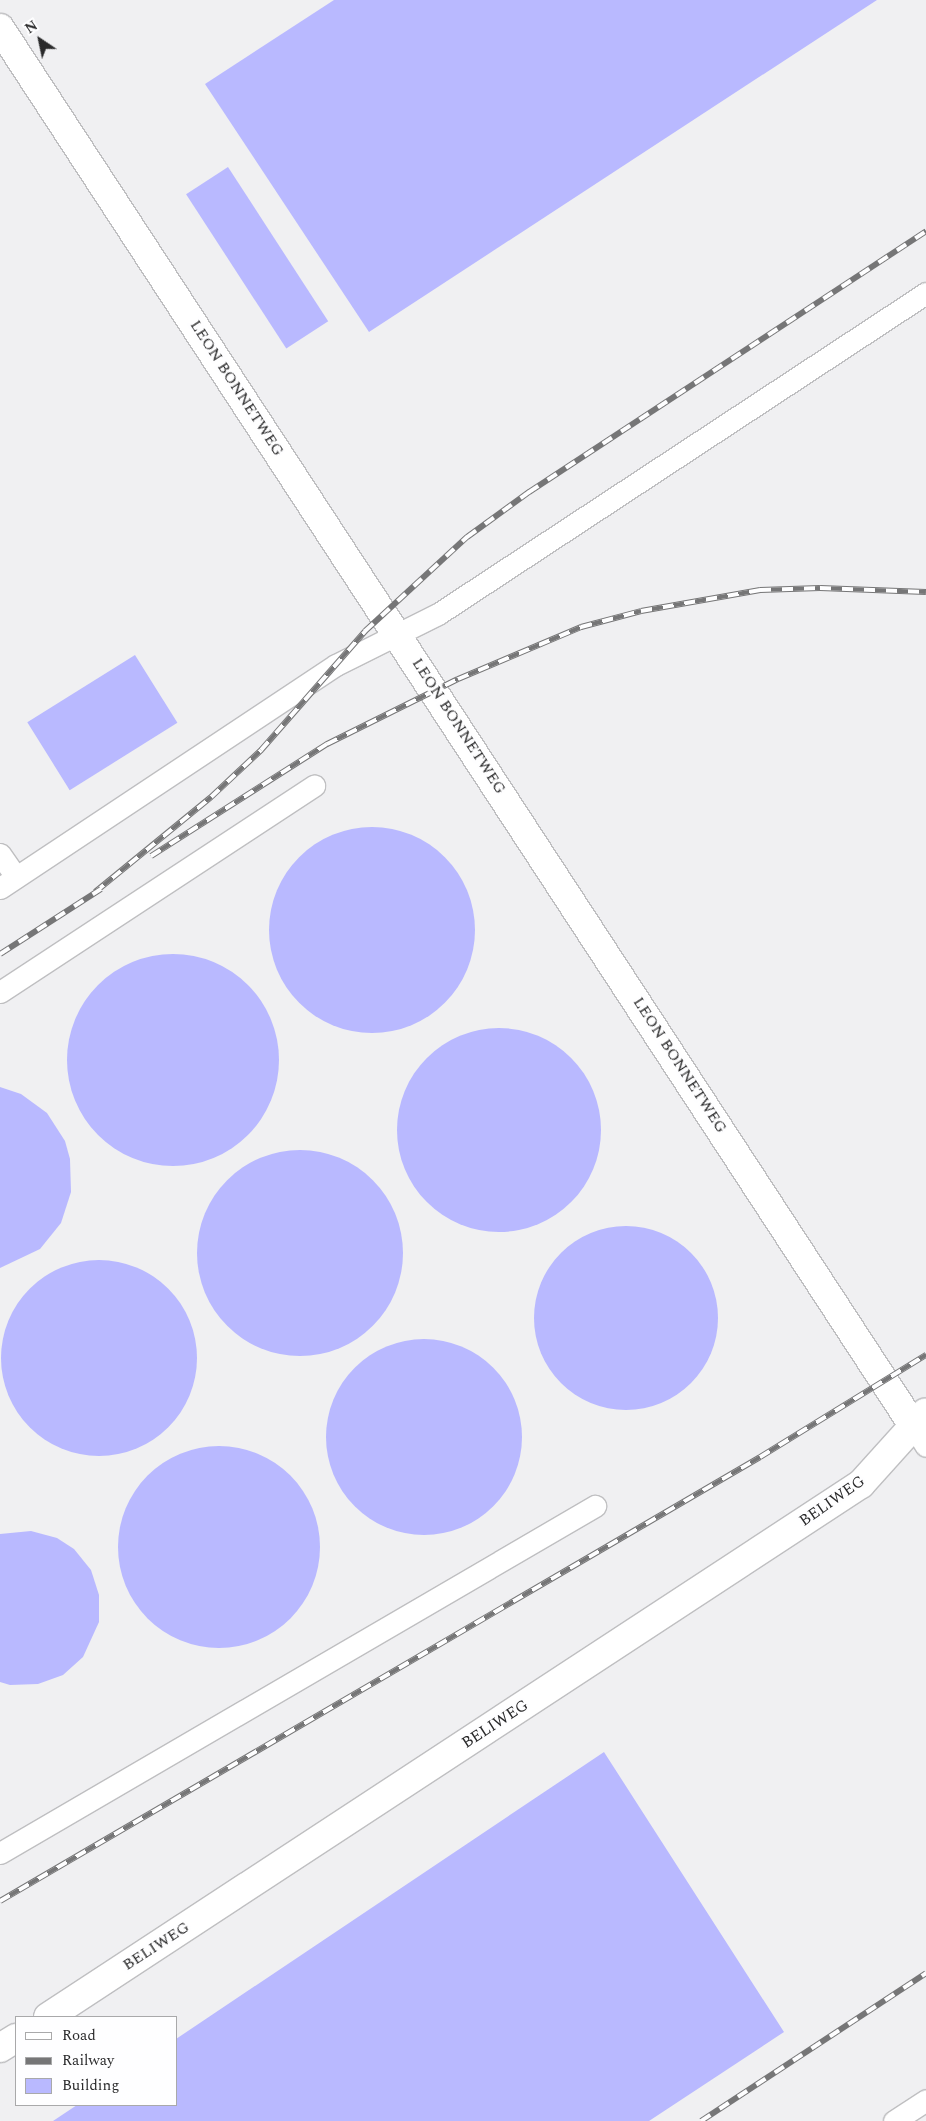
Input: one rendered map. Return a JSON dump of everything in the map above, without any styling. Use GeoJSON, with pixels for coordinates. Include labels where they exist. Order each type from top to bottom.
{"type":"FeatureCollection","features":[{"type":"Feature","properties":{"kind":"street","name":"LEON BONNETWEG"},"geometry":{"type":"LineString","coordinates":[[0,28],[922,1428]]}},
{"type":"Feature","properties":{"kind":"street","name":"BELIWEG"},"geometry":{"type":"LineString","coordinates":[[50,2016],[860,1484],[922,1428]]}},
{"type":"Feature","properties":{"kind":"street"},"geometry":{"type":"LineString","coordinates":[[0,2048],[15,2039]]}},
{"type":"Feature","properties":{"kind":"lane"},"geometry":{"type":"LineString","coordinates":[[0,854],[8,883],[336,665],[438,614],[926,292]]}},
{"type":"Feature","properties":{"kind":"lane"},"geometry":{"type":"LineString","coordinates":[[0,992],[314,786]]}},
{"type":"Feature","properties":{"kind":"lane"},"geometry":{"type":"LineString","coordinates":[[0,1853],[594,1506]]}},
{"type":"Feature","properties":{"kind":"lane"},"geometry":{"type":"LineString","coordinates":[[894,2121],[926,2100]]}},
{"type":"Feature","properties":{"kind":"building"},"geometry":{"type":"Polygon","coordinates":[[[334,0],[877,0],[369,332],[205,84],[334,0]]]}},
{"type":"Feature","properties":{"kind":"building"},"geometry":{"type":"Polygon","coordinates":[[[228,167],[328,321],[286,349],[186,194],[228,167]]]}},
{"type":"Feature","properties":{"kind":"building"},"geometry":{"type":"Polygon","coordinates":[[[135,655],[177,723],[70,790],[27,722],[135,655]]]}},
{"type":"Feature","properties":{"kind":"building"},"geometry":{"type":"Polygon","coordinates":[[[372,827],[392,829],[421,839],[445,857],[463,881],[473,910],[475,930],[473,950],[463,979],[445,1003],[421,1021],[392,1031],[372,1033],[352,1031],[323,1021],[299,1003],[281,979],[271,950],[269,930],[271,910],[281,881],[299,857],[323,839],[352,829],[372,827]]]}},
{"type":"Feature","properties":{"kind":"building"},"geometry":{"type":"Polygon","coordinates":[[[173,954],[194,956],[214,962],[232,972],[248,985],[261,1001],[271,1019],[277,1039],[279,1060],[277,1081],[271,1101],[261,1119],[248,1135],[232,1148],[214,1158],[194,1164],[173,1166],[152,1164],[132,1158],[114,1148],[98,1135],[85,1119],[75,1101],[69,1081],[67,1060],[69,1039],[75,1019],[85,1001],[98,985],[114,972],[132,962],[152,956],[173,954]]]}},
{"type":"Feature","properties":{"kind":"building"},"geometry":{"type":"Polygon","coordinates":[[[499,1028],[529,1032],[547,1040],[564,1051],[578,1065],[589,1082],[597,1100],[601,1130],[597,1160],[589,1178],[578,1195],[564,1209],[547,1220],[529,1228],[499,1232],[469,1228],[451,1220],[434,1209],[420,1195],[409,1178],[401,1160],[397,1130],[401,1100],[409,1082],[420,1065],[434,1051],[451,1040],[469,1032],[499,1028]]]}},
{"type":"Feature","properties":{"kind":"building"},"geometry":{"type":"Polygon","coordinates":[[[0,1087],[21,1094],[47,1113],[65,1141],[70,1159],[71,1192],[61,1223],[40,1249],[0,1268],[0,1087]]]}},
{"type":"Feature","properties":{"kind":"building"},"geometry":{"type":"Polygon","coordinates":[[[290,1150],[310,1150],[330,1154],[349,1162],[366,1173],[380,1187],[391,1204],[399,1223],[403,1253],[399,1283],[391,1302],[380,1319],[366,1333],[349,1344],[330,1352],[310,1356],[290,1356],[270,1352],[251,1344],[234,1333],[220,1319],[209,1302],[201,1283],[197,1263],[197,1243],[201,1223],[209,1204],[220,1187],[234,1173],[251,1162],[270,1154],[290,1150]]]}},
{"type":"Feature","properties":{"kind":"building"},"geometry":{"type":"Polygon","coordinates":[[[617,1226],[635,1226],[661,1233],[677,1241],[691,1253],[703,1267],[711,1283],[718,1309],[718,1327],[711,1353],[703,1369],[691,1383],[677,1395],[653,1406],[635,1410],[617,1410],[599,1406],[575,1395],[549,1369],[538,1345],[534,1327],[534,1309],[538,1291],[549,1267],[575,1241],[599,1230],[617,1226]]]}},
{"type":"Feature","properties":{"kind":"building"},"geometry":{"type":"Polygon","coordinates":[[[99,1260],[127,1264],[145,1272],[161,1282],[175,1296],[193,1330],[197,1358],[193,1386],[185,1404],[175,1420],[161,1434],[127,1452],[99,1456],[71,1452],[53,1444],[37,1434],[23,1420],[5,1386],[1,1358],[5,1330],[13,1312],[23,1296],[37,1282],[71,1264],[99,1260]]]}},
{"type":"Feature","properties":{"kind":"building"},"geometry":{"type":"Polygon","coordinates":[[[414,1339],[434,1339],[470,1350],[479,1355],[500,1375],[515,1399],[522,1427],[522,1447],[515,1475],[506,1492],[486,1513],[462,1528],[434,1535],[414,1535],[386,1528],[369,1519],[342,1492],[330,1465],[326,1447],[326,1427],[333,1399],[342,1382],[369,1355],[396,1343],[414,1339]]]}},
{"type":"Feature","properties":{"kind":"building"},"geometry":{"type":"Polygon","coordinates":[[[209,1446],[229,1446],[248,1450],[267,1458],[283,1469],[297,1483],[308,1499],[316,1518],[320,1547],[316,1576],[308,1595],[297,1611],[283,1625],[267,1636],[248,1644],[229,1648],[209,1648],[190,1644],[171,1636],[155,1625],[141,1611],[130,1595],[122,1576],[118,1557],[118,1537],[122,1518],[130,1499],[141,1483],[155,1469],[171,1458],[190,1450],[209,1446]]]}},
{"type":"Feature","properties":{"kind":"building"},"geometry":{"type":"Polygon","coordinates":[[[31,1531],[57,1538],[74,1549],[91,1570],[99,1595],[99,1622],[83,1657],[63,1675],[38,1684],[10,1685],[0,1682],[0,1534],[31,1531]]]}},
{"type":"Feature","properties":{"kind":"building"},"geometry":{"type":"Polygon","coordinates":[[[604,1752],[784,2032],[649,2121],[53,2121],[76,2106],[178,2106],[178,2038],[604,1752]]]}},
{"type":"Feature","properties":{"kind":"railway"},"geometry":{"type":"LineString","coordinates":[[95,892],[211,797],[261,750],[365,631],[467,537],[529,492],[926,231]]}},
{"type":"Feature","properties":{"kind":"railway"},"geometry":{"type":"LineString","coordinates":[[151,856],[327,744],[458,679],[581,627],[641,611],[760,590],[820,588],[926,592]]}},
{"type":"Feature","properties":{"kind":"railway"},"geometry":{"type":"LineString","coordinates":[[0,954],[101,889]]}},
{"type":"Feature","properties":{"kind":"railway"},"geometry":{"type":"LineString","coordinates":[[0,1901],[760,1457],[926,1355]]}},
{"type":"Feature","properties":{"kind":"railway"},"geometry":{"type":"LineString","coordinates":[[701,2121],[926,1973]]}}]}
